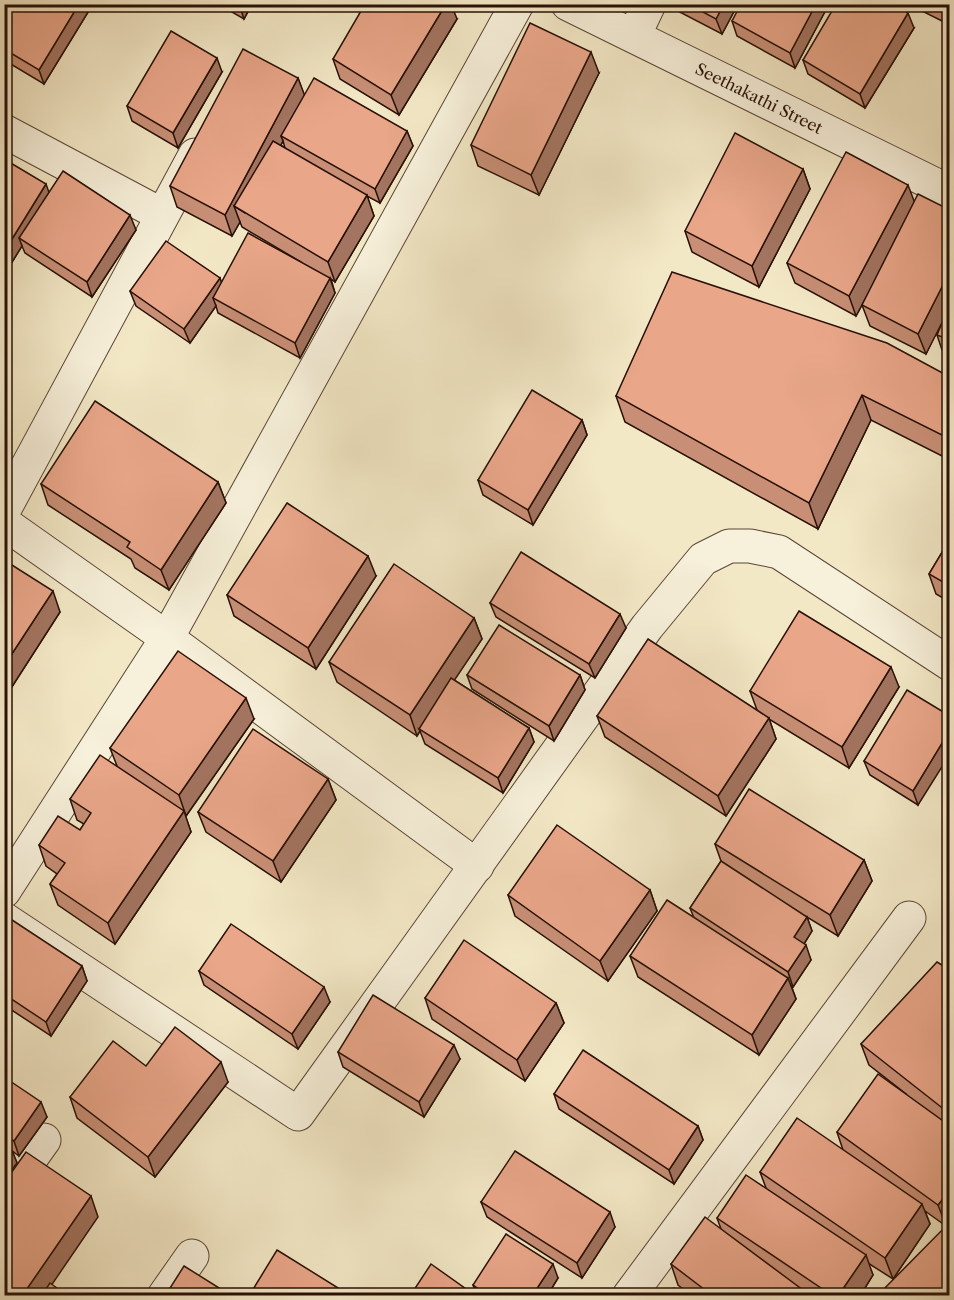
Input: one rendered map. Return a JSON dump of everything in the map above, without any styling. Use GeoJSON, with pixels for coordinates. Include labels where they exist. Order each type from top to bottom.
{"type":"FeatureCollection","features":[{"type":"Feature","properties":{"kind":"street"},"geometry":{"type":"LineString","coordinates":[[4,891],[167,638],[517,4]]}},
{"type":"Feature","properties":{"kind":"street","name":"Seethakathi Street"},"geometry":{"type":"LineString","coordinates":[[568,4],[950,192]]}},
{"type":"Feature","properties":{"kind":"street"},"geometry":{"type":"LineString","coordinates":[[634,36],[649,4]]}},
{"type":"Feature","properties":{"kind":"street"},"geometry":{"type":"LineString","coordinates":[[4,131],[162,215]]}},
{"type":"Feature","properties":{"kind":"street"},"geometry":{"type":"LineString","coordinates":[[4,510],[207,135]]}},
{"type":"Feature","properties":{"kind":"street"},"geometry":{"type":"LineString","coordinates":[[4,523],[167,638],[477,866]]}},
{"type":"Feature","properties":{"kind":"street"},"geometry":{"type":"LineString","coordinates":[[4,919],[298,1114],[647,627],[703,559],[729,546],[750,546],[778,552],[950,664]]}},
{"type":"Feature","properties":{"kind":"street"},"geometry":{"type":"LineString","coordinates":[[629,1296],[909,918]]}},
{"type":"Feature","properties":{"kind":"street"},"geometry":{"type":"LineString","coordinates":[[4,1196],[44,1140]]}},
{"type":"Feature","properties":{"kind":"street"},"geometry":{"type":"LineString","coordinates":[[164,1296],[192,1256]]}},
{"type":"Feature","properties":{"kind":"building"},"geometry":{"type":"Polygon","coordinates":[[[4,4],[79,4],[39,70],[4,49],[4,4]]]}},
{"type":"Feature","properties":{"kind":"building"},"geometry":{"type":"Polygon","coordinates":[[[365,4],[446,4],[391,95],[333,59],[365,4]]]}},
{"type":"Feature","properties":{"kind":"building"},"geometry":{"type":"Polygon","coordinates":[[[688,4],[724,4],[716,19],[688,4]]]}},
{"type":"Feature","properties":{"kind":"building"},"geometry":{"type":"Polygon","coordinates":[[[741,4],[816,4],[790,53],[732,21],[741,4]]]}},
{"type":"Feature","properties":{"kind":"building"},"geometry":{"type":"Polygon","coordinates":[[[836,4],[894,4],[908,13],[860,94],[803,60],[836,4]]]}},
{"type":"Feature","properties":{"kind":"building"},"geometry":{"type":"Polygon","coordinates":[[[933,4],[949,4],[946,11],[933,4]]]}},
{"type":"Feature","properties":{"kind":"building"},"geometry":{"type":"Polygon","coordinates":[[[530,23],[591,52],[531,175],[471,145],[530,23]]]}},
{"type":"Feature","properties":{"kind":"building"},"geometry":{"type":"Polygon","coordinates":[[[171,31],[217,58],[173,133],[127,106],[171,31]]]}},
{"type":"Feature","properties":{"kind":"building"},"geometry":{"type":"Polygon","coordinates":[[[243,49],[298,78],[225,215],[170,186],[243,49]]]}},
{"type":"Feature","properties":{"kind":"building"},"geometry":{"type":"Polygon","coordinates":[[[314,78],[407,131],[375,189],[281,136],[314,78]]]}},
{"type":"Feature","properties":{"kind":"building"},"geometry":{"type":"Polygon","coordinates":[[[735,133],[803,169],[752,266],[685,231],[735,133]]]}},
{"type":"Feature","properties":{"kind":"building"},"geometry":{"type":"Polygon","coordinates":[[[273,141],[367,195],[328,262],[234,206],[273,141]]]}},
{"type":"Feature","properties":{"kind":"building"},"geometry":{"type":"Polygon","coordinates":[[[846,152],[908,185],[849,296],[787,263],[846,152]]]}},
{"type":"Feature","properties":{"kind":"building"},"geometry":{"type":"Polygon","coordinates":[[[4,159],[46,184],[4,252],[4,159]]]}},
{"type":"Feature","properties":{"kind":"building"},"geometry":{"type":"Polygon","coordinates":[[[63,171],[130,215],[87,282],[19,238],[63,171]]]}},
{"type":"Feature","properties":{"kind":"building"},"geometry":{"type":"Polygon","coordinates":[[[918,194],[950,210],[950,271],[918,334],[862,305],[918,194]]]}},
{"type":"Feature","properties":{"kind":"building"},"geometry":{"type":"Polygon","coordinates":[[[248,233],[330,278],[295,343],[213,298],[248,233]]]}},
{"type":"Feature","properties":{"kind":"building"},"geometry":{"type":"Polygon","coordinates":[[[166,241],[220,278],[184,329],[130,291],[166,241]]]}},
{"type":"Feature","properties":{"kind":"building"},"geometry":{"type":"Polygon","coordinates":[[[672,272],[887,343],[950,377],[950,439],[862,395],[809,503],[616,396],[672,272]]]}},
{"type":"Feature","properties":{"kind":"building"},"geometry":{"type":"Polygon","coordinates":[[[950,304],[950,340],[937,335],[950,304]]]}},
{"type":"Feature","properties":{"kind":"building"},"geometry":{"type":"Polygon","coordinates":[[[532,390],[582,420],[528,510],[478,480],[532,390]]]}},
{"type":"Feature","properties":{"kind":"building"},"geometry":{"type":"Polygon","coordinates":[[[95,401],[218,482],[161,570],[127,547],[130,542],[41,484],[95,401]]]}},
{"type":"Feature","properties":{"kind":"building"},"geometry":{"type":"Polygon","coordinates":[[[287,503],[368,556],[308,648],[227,595],[287,503]]]}},
{"type":"Feature","properties":{"kind":"building"},"geometry":{"type":"Polygon","coordinates":[[[950,539],[950,586],[929,574],[950,539]]]}},
{"type":"Feature","properties":{"kind":"building"},"geometry":{"type":"Polygon","coordinates":[[[521,552],[620,614],[589,664],[490,603],[521,552]]]}},
{"type":"Feature","properties":{"kind":"building"},"geometry":{"type":"Polygon","coordinates":[[[4,560],[53,591],[4,666],[4,560]]]}},
{"type":"Feature","properties":{"kind":"building"},"geometry":{"type":"Polygon","coordinates":[[[394,564],[474,618],[410,715],[329,662],[394,564]]]}},
{"type":"Feature","properties":{"kind":"building"},"geometry":{"type":"Polygon","coordinates":[[[799,611],[891,667],[842,747],[750,691],[799,611]]]}},
{"type":"Feature","properties":{"kind":"building"},"geometry":{"type":"Polygon","coordinates":[[[499,625],[580,675],[549,726],[467,675],[499,625]]]}},
{"type":"Feature","properties":{"kind":"building"},"geometry":{"type":"Polygon","coordinates":[[[648,639],[769,718],[718,796],[597,716],[648,639]]]}},
{"type":"Feature","properties":{"kind":"building"},"geometry":{"type":"Polygon","coordinates":[[[178,651],[246,698],[179,795],[110,748],[178,651]]]}},
{"type":"Feature","properties":{"kind":"building"},"geometry":{"type":"Polygon","coordinates":[[[451,678],[529,728],[498,778],[419,729],[451,678]]]}},
{"type":"Feature","properties":{"kind":"building"},"geometry":{"type":"Polygon","coordinates":[[[907,690],[950,716],[950,730],[913,791],[864,761],[907,690]]]}},
{"type":"Feature","properties":{"kind":"building"},"geometry":{"type":"Polygon","coordinates":[[[253,729],[328,779],[273,861],[198,812],[253,729]]]}},
{"type":"Feature","properties":{"kind":"building"},"geometry":{"type":"Polygon","coordinates":[[[100,755],[184,811],[108,923],[50,884],[65,863],[39,845],[58,816],[80,830],[91,813],[70,799],[100,755]]]}},
{"type":"Feature","properties":{"kind":"building"},"geometry":{"type":"Polygon","coordinates":[[[749,789],[864,860],[830,915],[715,844],[749,789]]]}},
{"type":"Feature","properties":{"kind":"building"},"geometry":{"type":"Polygon","coordinates":[[[557,825],[650,890],[600,961],[508,895],[557,825]]]}},
{"type":"Feature","properties":{"kind":"building"},"geometry":{"type":"Polygon","coordinates":[[[721,861],[807,917],[794,937],[806,945],[788,972],[690,908],[721,861]]]}},
{"type":"Feature","properties":{"kind":"building"},"geometry":{"type":"Polygon","coordinates":[[[667,900],[788,978],[752,1035],[630,956],[667,900]]]}},
{"type":"Feature","properties":{"kind":"building"},"geometry":{"type":"Polygon","coordinates":[[[6,916],[82,966],[46,1022],[4,994],[4,918],[6,916]]]}},
{"type":"Feature","properties":{"kind":"building"},"geometry":{"type":"Polygon","coordinates":[[[231,924],[324,987],[292,1034],[199,971],[231,924]]]}},
{"type":"Feature","properties":{"kind":"building"},"geometry":{"type":"Polygon","coordinates":[[[464,940],[556,1003],[517,1060],[425,998],[464,940]]]}},
{"type":"Feature","properties":{"kind":"building"},"geometry":{"type":"Polygon","coordinates":[[[937,962],[950,970],[950,1114],[861,1044],[937,962]]]}},
{"type":"Feature","properties":{"kind":"building"},"geometry":{"type":"Polygon","coordinates":[[[373,995],[454,1045],[419,1102],[338,1052],[373,995]]]}},
{"type":"Feature","properties":{"kind":"building"},"geometry":{"type":"Polygon","coordinates":[[[175,1027],[221,1062],[148,1157],[70,1097],[113,1041],[146,1066],[175,1027]]]}},
{"type":"Feature","properties":{"kind":"building"},"geometry":{"type":"Polygon","coordinates":[[[583,1050],[698,1126],[669,1170],[554,1094],[583,1050]]]}},
{"type":"Feature","properties":{"kind":"building"},"geometry":{"type":"Polygon","coordinates":[[[878,1074],[950,1126],[950,1190],[938,1205],[837,1132],[878,1074]]]}},
{"type":"Feature","properties":{"kind":"building"},"geometry":{"type":"Polygon","coordinates":[[[4,1077],[41,1102],[14,1141],[4,1135],[4,1077]]]}},
{"type":"Feature","properties":{"kind":"building"},"geometry":{"type":"Polygon","coordinates":[[[797,1118],[922,1204],[885,1258],[760,1172],[797,1118]]]}},
{"type":"Feature","properties":{"kind":"building"},"geometry":{"type":"Polygon","coordinates":[[[4,1144],[11,1148],[4,1158],[4,1144]]]}},
{"type":"Feature","properties":{"kind":"building"},"geometry":{"type":"Polygon","coordinates":[[[515,1151],[610,1212],[577,1263],[481,1202],[515,1151]]]}},
{"type":"Feature","properties":{"kind":"building"},"geometry":{"type":"Polygon","coordinates":[[[26,1152],[91,1196],[22,1296],[4,1296],[4,1183],[26,1152]]]}},
{"type":"Feature","properties":{"kind":"building"},"geometry":{"type":"Polygon","coordinates":[[[746,1175],[866,1255],[838,1296],[833,1296],[717,1218],[746,1175]]]}},
{"type":"Feature","properties":{"kind":"building"},"geometry":{"type":"Polygon","coordinates":[[[705,1217],[811,1296],[713,1296],[671,1264],[705,1217]]]}},
{"type":"Feature","properties":{"kind":"building"},"geometry":{"type":"Polygon","coordinates":[[[950,1222],[950,1296],[877,1296],[950,1222]]]}},
{"type":"Feature","properties":{"kind":"building"},"geometry":{"type":"Polygon","coordinates":[[[506,1234],[553,1264],[532,1296],[489,1296],[473,1285],[506,1234]]]}},
{"type":"Feature","properties":{"kind":"building"},"geometry":{"type":"Polygon","coordinates":[[[277,1250],[343,1291],[340,1296],[249,1296],[277,1250]]]}},
{"type":"Feature","properties":{"kind":"building"},"geometry":{"type":"Polygon","coordinates":[[[431,1264],[476,1296],[410,1296],[431,1264]]]}},
{"type":"Feature","properties":{"kind":"building"},"geometry":{"type":"Polygon","coordinates":[[[184,1266],[232,1296],[165,1296],[184,1266]]]}},
{"type":"Feature","properties":{"kind":"building"},"geometry":{"type":"Polygon","coordinates":[[[50,1283],[68,1296],[41,1296],[50,1283]]]}},
{"type":"Feature","properties":{"kind":"building"},"geometry":{"type":"Polygon","coordinates":[[[674,1288],[684,1296],[669,1296],[674,1288]]]}}]}
